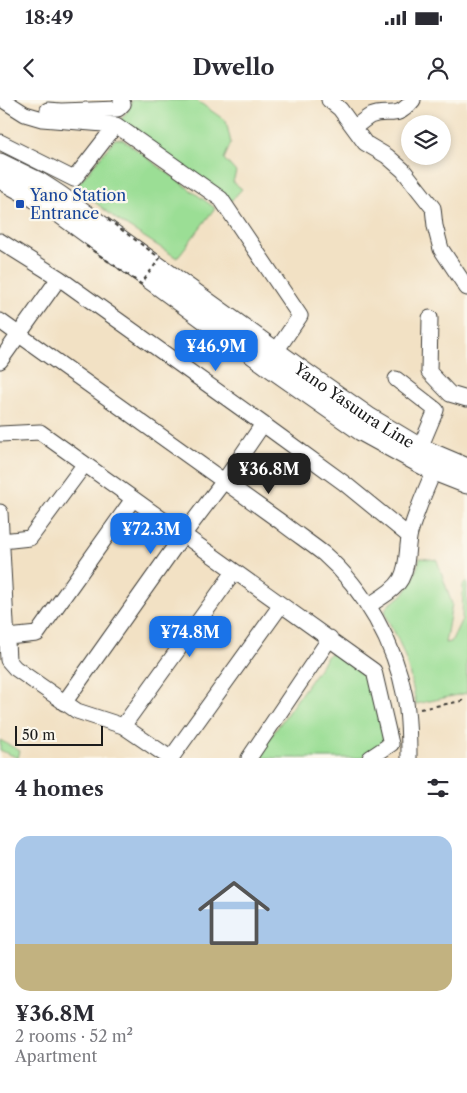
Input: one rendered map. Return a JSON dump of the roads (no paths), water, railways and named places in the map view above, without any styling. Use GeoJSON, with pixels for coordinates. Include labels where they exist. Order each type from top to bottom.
{"type":"FeatureCollection","features":[{"type":"Feature","properties":{"kind":"main road","name":"Yano Yasuura Line"},"geometry":{"type":"LineString","coordinates":[[0,162],[59,194],[271,358],[361,431],[437,464],[467,468]]}},
{"type":"Feature","properties":{"kind":"main road","name":"Yano Yasuura Line"},"geometry":{"type":"LineString","coordinates":[[0,179],[51,207],[271,358],[420,448],[437,464],[467,484]]}},
{"type":"Feature","properties":{"kind":"street"},"geometry":{"type":"LineString","coordinates":[[64,100],[74,103],[94,100]]}},
{"type":"Feature","properties":{"kind":"street"},"geometry":{"type":"LineString","coordinates":[[7,102],[61,111],[118,109],[123,104],[121,100]]}},
{"type":"Feature","properties":{"kind":"street"},"geometry":{"type":"LineString","coordinates":[[329,100],[340,109],[366,143],[387,156],[403,170],[433,208],[435,226],[442,249],[467,288]]}},
{"type":"Feature","properties":{"kind":"street"},"geometry":{"type":"LineString","coordinates":[[354,128],[371,116],[398,113],[406,109],[413,100]]}},
{"type":"Feature","properties":{"kind":"street"},"geometry":{"type":"LineString","coordinates":[[7,102],[25,114],[42,119],[116,125],[221,199],[300,316],[271,358]]}},
{"type":"Feature","properties":{"kind":"street"},"geometry":{"type":"LineString","coordinates":[[0,142],[74,179],[116,125]]}},
{"type":"Feature","properties":{"kind":"street"},"geometry":{"type":"LineString","coordinates":[[0,240],[59,278],[263,424],[344,483],[409,536]]}},
{"type":"Feature","properties":{"kind":"street"},"geometry":{"type":"LineString","coordinates":[[0,361],[59,278]]}},
{"type":"Feature","properties":{"kind":"street"},"geometry":{"type":"LineString","coordinates":[[430,318],[429,372],[450,394],[467,400]]}},
{"type":"Feature","properties":{"kind":"street"},"geometry":{"type":"LineString","coordinates":[[0,321],[324,554],[352,584],[368,606],[390,650],[408,715],[409,758]]}},
{"type":"Feature","properties":{"kind":"street"},"geometry":{"type":"LineString","coordinates":[[396,378],[436,410],[420,448]]}},
{"type":"Feature","properties":{"kind":"street"},"geometry":{"type":"LineString","coordinates":[[64,703],[263,424]]}},
{"type":"Feature","properties":{"kind":"street"},"geometry":{"type":"LineString","coordinates":[[0,434],[40,432],[374,671],[391,744],[370,758]]}},
{"type":"Feature","properties":{"kind":"street"},"geometry":{"type":"LineString","coordinates":[[368,606],[391,591],[401,579],[407,561],[409,536],[421,498],[437,464]]}},
{"type":"Feature","properties":{"kind":"street"},"geometry":{"type":"LineString","coordinates":[[2,541],[30,538],[84,465]]}},
{"type":"Feature","properties":{"kind":"street"},"geometry":{"type":"LineString","coordinates":[[8,637],[36,634],[133,500]]}},
{"type":"Feature","properties":{"kind":"street"},"geometry":{"type":"LineString","coordinates":[[0,512],[8,660],[15,668],[77,711],[123,726],[171,758],[281,605]]}},
{"type":"Feature","properties":{"kind":"street"},"geometry":{"type":"LineString","coordinates":[[123,726],[234,572]]}},
{"type":"Feature","properties":{"kind":"street"},"geometry":{"type":"LineString","coordinates":[[249,758],[330,638]]}},
{"type":"Feature","properties":{"kind":"place","name":"Yano Station Entrance"},"geometry":{"type":"Point","coordinates":[20,204]}}]}
